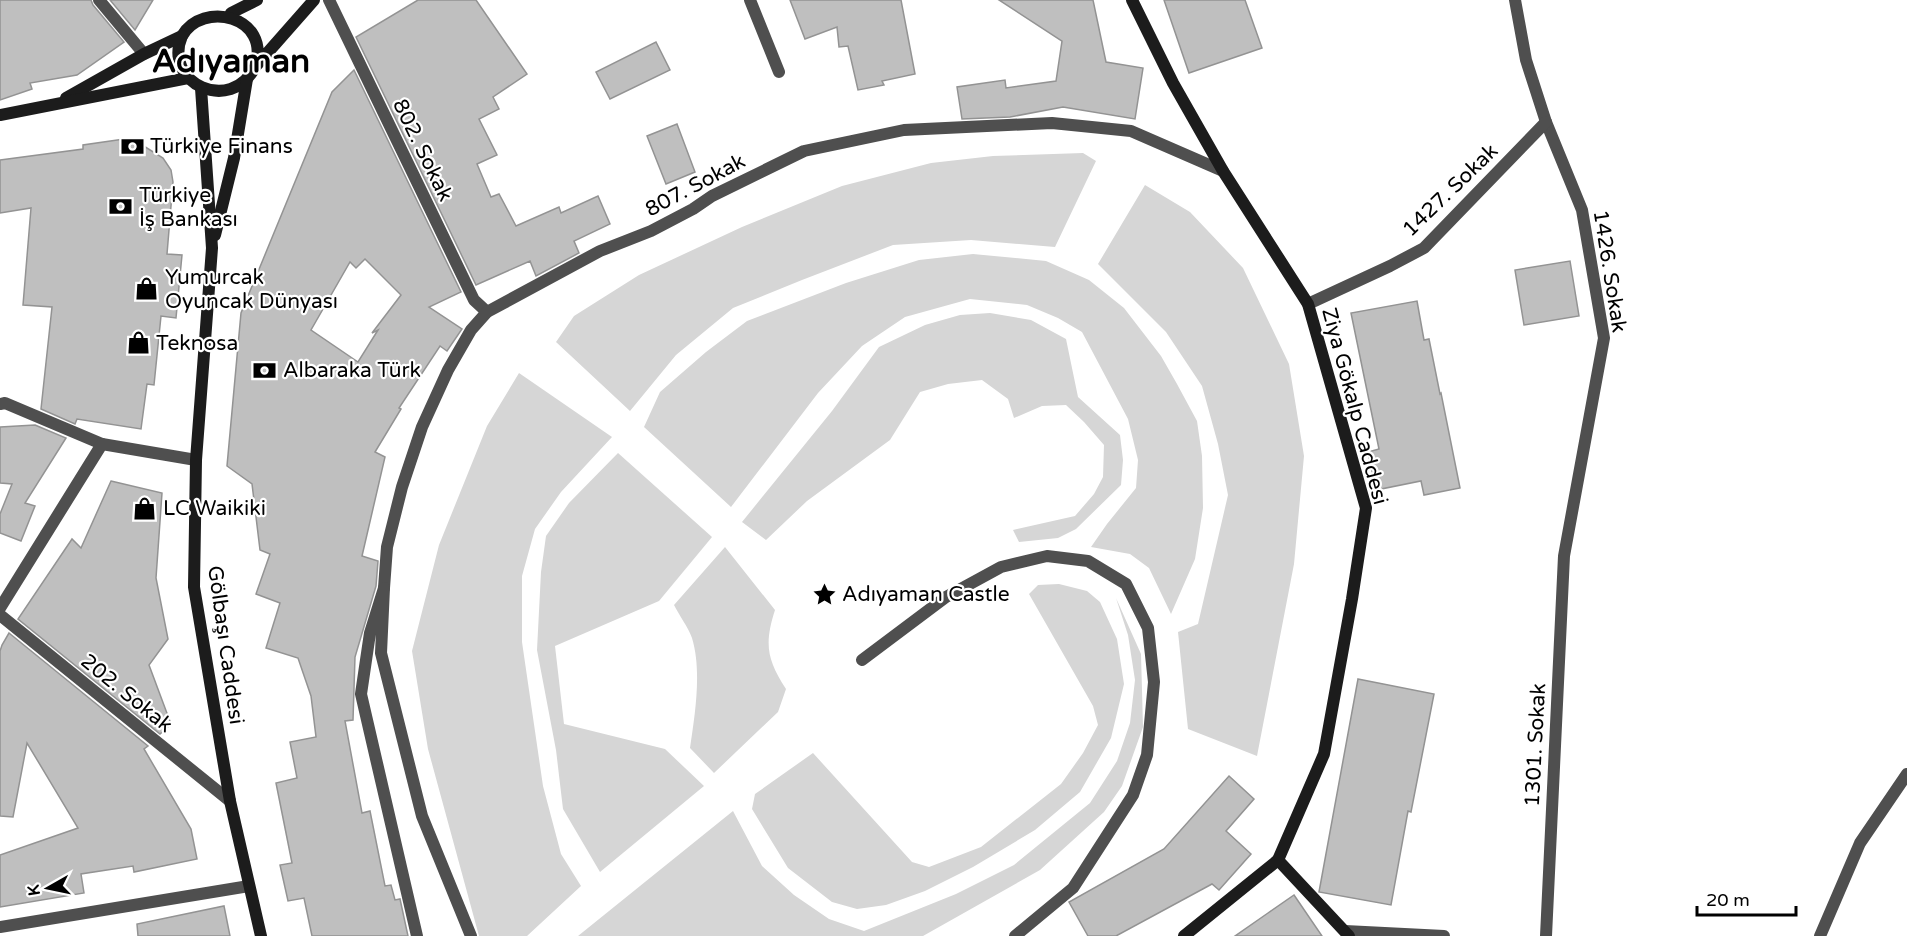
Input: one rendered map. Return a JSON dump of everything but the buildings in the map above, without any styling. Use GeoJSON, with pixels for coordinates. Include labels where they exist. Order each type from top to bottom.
{"type":"FeatureCollection","features":[{"type":"Feature","properties":{"kind":"main road"},"geometry":{"type":"LineString","coordinates":[[231,13],[256,0]]}},
{"type":"Feature","properties":{"kind":"main road"},"geometry":{"type":"LineString","coordinates":[[182,36],[179,58],[188,78],[201,88],[228,91],[247,79],[314,0]]}},
{"type":"Feature","properties":{"kind":"main road","name":"Ziya Gökalp Caddesi"},"geometry":{"type":"LineString","coordinates":[[1132,0],[1173,83],[1223,171],[1308,304],[1366,508],[1324,754],[1278,860]]}},
{"type":"Feature","properties":{"kind":"main road"},"geometry":{"type":"LineString","coordinates":[[56,104],[144,54],[182,36],[195,19],[215,6],[243,20],[256,38],[258,52],[255,67]]}},
{"type":"Feature","properties":{"kind":"main road"},"geometry":{"type":"LineString","coordinates":[[0,116],[188,78]]}},
{"type":"Feature","properties":{"kind":"main road","name":"Gölbaşı Caddesi"},"geometry":{"type":"LineString","coordinates":[[212,248],[234,158],[247,79]]}},
{"type":"Feature","properties":{"kind":"main road","name":"Gölbaşı Caddesi"},"geometry":{"type":"LineString","coordinates":[[201,88],[212,248],[196,460],[194,587],[230,801],[261,936]]}},
{"type":"Feature","properties":{"kind":"main road"},"geometry":{"type":"LineString","coordinates":[[1184,936],[1278,860],[1347,934]]}},
{"type":"Feature","properties":{"kind":"street"},"geometry":{"type":"LineString","coordinates":[[99,0],[144,54]]}},
{"type":"Feature","properties":{"kind":"street","name":"802. Sokak"},"geometry":{"type":"LineString","coordinates":[[330,0],[474,300],[487,312]]}},
{"type":"Feature","properties":{"kind":"street"},"geometry":{"type":"LineString","coordinates":[[750,0],[779,72]]}},
{"type":"Feature","properties":{"kind":"street","name":"1426. Sokak"},"geometry":{"type":"LineString","coordinates":[[1515,0],[1526,60],[1546,122],[1582,210],[1604,338],[1564,556]]}},
{"type":"Feature","properties":{"kind":"street","name":"1427. Sokak"},"geometry":{"type":"LineString","coordinates":[[1308,304],[1424,248],[1546,122]]}},
{"type":"Feature","properties":{"kind":"street","name":"807. Sokak"},"geometry":{"type":"LineString","coordinates":[[384,588],[387,547],[402,487],[422,427],[448,370],[471,330],[487,312],[600,251],[651,231],[693,209],[712,196],[804,152],[904,130],[1052,123],[1131,131],[1223,171]]}},
{"type":"Feature","properties":{"kind":"street"},"geometry":{"type":"LineString","coordinates":[[0,404],[5,403],[102,444],[196,460]]}},
{"type":"Feature","properties":{"kind":"street"},"geometry":{"type":"LineString","coordinates":[[0,608],[102,444]]}},
{"type":"Feature","properties":{"kind":"street"},"geometry":{"type":"LineString","coordinates":[[862,660],[946,597],[1001,567],[1047,556],[1088,561],[1126,584],[1148,628],[1154,682],[1147,754],[1132,795],[1112,830],[1073,888],[1015,936]]}},
{"type":"Feature","properties":{"kind":"street","name":"1301. Sokak"},"geometry":{"type":"LineString","coordinates":[[1546,936],[1564,556]]}},
{"type":"Feature","properties":{"kind":"street"},"geometry":{"type":"LineString","coordinates":[[384,588],[370,633],[361,694],[417,936]]}},
{"type":"Feature","properties":{"kind":"street"},"geometry":{"type":"LineString","coordinates":[[384,588],[381,653],[422,816],[471,936]]}},
{"type":"Feature","properties":{"kind":"street","name":"202. Sokak"},"geometry":{"type":"LineString","coordinates":[[0,615],[230,801]]}},
{"type":"Feature","properties":{"kind":"street"},"geometry":{"type":"LineString","coordinates":[[1820,936],[1860,843],[1907,774]]}},
{"type":"Feature","properties":{"kind":"street"},"geometry":{"type":"LineString","coordinates":[[0,927],[249,886]]}},
{"type":"Feature","properties":{"kind":"street"},"geometry":{"type":"LineString","coordinates":[[1347,934],[1444,936]]}},
{"type":"Feature","properties":{"kind":"shaded area"},"geometry":{"type":"Polygon","coordinates":[[[1083,153],[1096,161],[1055,247],[971,240],[893,245],[802,280],[733,308],[676,355],[630,411],[556,342],[574,316],[639,275],[742,227],[842,186],[931,163],[993,156],[1083,153]]]}},
{"type":"Feature","properties":{"kind":"shaded area"},"geometry":{"type":"Polygon","coordinates":[[[1145,185],[1190,212],[1243,268],[1289,364],[1304,456],[1294,564],[1257,756],[1188,729],[1178,632],[1198,624],[1228,495],[1218,444],[1202,386],[1166,332],[1098,264],[1145,185]]]}},
{"type":"Feature","properties":{"kind":"shaded area"},"geometry":{"type":"Polygon","coordinates":[[[973,254],[1046,261],[1089,280],[1124,308],[1161,356],[1177,384],[1197,421],[1202,456],[1203,508],[1195,559],[1171,614],[1149,568],[1130,554],[1091,547],[1136,488],[1138,460],[1128,419],[1082,332],[1058,318],[1027,305],[970,299],[905,317],[862,346],[818,393],[731,507],[644,427],[660,392],[706,352],[747,321],[846,283],[919,260],[973,254]]]}},
{"type":"Feature","properties":{"kind":"shaded area"},"geometry":{"type":"Polygon","coordinates":[[[990,313],[1031,320],[1066,339],[1078,397],[1120,435],[1123,460],[1121,485],[1076,529],[1058,538],[1019,542],[1013,530],[1075,516],[1094,494],[1103,477],[1104,445],[1066,405],[1042,406],[1014,418],[1008,399],[982,380],[948,384],[920,392],[890,440],[807,501],[766,540],[742,522],[832,411],[879,347],[925,325],[960,315],[990,313]]]}},
{"type":"Feature","properties":{"kind":"shaded area"},"geometry":{"type":"Polygon","coordinates":[[[519,373],[612,437],[561,492],[535,529],[522,576],[522,642],[543,786],[561,854],[581,886],[527,936],[479,936],[428,749],[412,651],[439,545],[487,426],[519,373]]]}},
{"type":"Feature","properties":{"kind":"shaded area"},"geometry":{"type":"Polygon","coordinates":[[[618,453],[712,537],[659,601],[555,646],[564,724],[665,749],[704,786],[600,872],[563,809],[556,750],[537,650],[541,572],[546,536],[569,503],[618,453]]]}},
{"type":"Feature","properties":{"kind":"shaded area"},"geometry":{"type":"Polygon","coordinates":[[[725,547],[775,610],[769,633],[769,651],[775,669],[786,689],[778,712],[714,773],[690,748],[697,693],[697,664],[692,638],[674,605],[725,547]]]}},
{"type":"Feature","properties":{"kind":"shaded area"},"geometry":{"type":"Polygon","coordinates":[[[1059,584],[1087,591],[1100,602],[1117,639],[1124,684],[1111,738],[1080,792],[1035,830],[973,867],[925,891],[886,905],[857,909],[832,902],[788,868],[752,809],[755,794],[813,753],[912,862],[929,867],[981,847],[1061,784],[1083,753],[1098,725],[1093,706],[1029,594],[1038,585],[1059,584]]]}},
{"type":"Feature","properties":{"kind":"shaded area"},"geometry":{"type":"Polygon","coordinates":[[[1116,598],[1141,654],[1143,727],[1122,786],[1104,812],[1040,870],[923,936],[578,936],[733,811],[762,866],[794,895],[829,919],[864,931],[956,894],[1014,865],[1090,803],[1117,761],[1130,723],[1135,680],[1128,635],[1116,598]]]}},
{"type":"Feature","properties":{"kind":"place","name":"Türkiye Finans"},"geometry":{"type":"Point","coordinates":[132,146]}},
{"type":"Feature","properties":{"kind":"place","name":"Türkiye İş Bankası"},"geometry":{"type":"Point","coordinates":[121,207]}},
{"type":"Feature","properties":{"kind":"place","name":"Yumurcak Oyuncak Dünyası"},"geometry":{"type":"Point","coordinates":[147,289]}},
{"type":"Feature","properties":{"kind":"place","name":"Teknosa"},"geometry":{"type":"Point","coordinates":[138,343]}},
{"type":"Feature","properties":{"kind":"place","name":"Albaraka Türk"},"geometry":{"type":"Point","coordinates":[265,370]}},
{"type":"Feature","properties":{"kind":"place","name":"LC Waikiki"},"geometry":{"type":"Point","coordinates":[145,508]}},
{"type":"Feature","properties":{"kind":"place","name":"Adıyaman Castle"},"geometry":{"type":"Point","coordinates":[824,594]}},
{"type":"Feature","properties":{"kind":"district","name":"Adıyaman"},"geometry":{"type":"Point","coordinates":[231,60]}}]}
